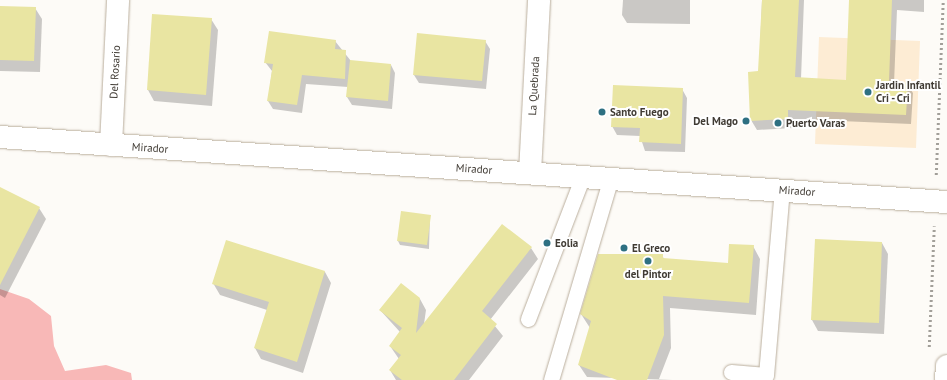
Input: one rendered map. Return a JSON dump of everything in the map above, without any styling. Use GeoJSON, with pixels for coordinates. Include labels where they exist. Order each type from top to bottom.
{"type":"FeatureCollection","features":[{"type":"Feature","properties":{"kind":"street","name":"Del Rosario"},"geometry":{"type":"LineString","coordinates":[[111,145],[118,0]]}},
{"type":"Feature","properties":{"kind":"street","name":"La Quebrada"},"geometry":{"type":"LineString","coordinates":[[530,173],[539,0]]}},
{"type":"Feature","properties":{"kind":"street","name":"Mirador"},"geometry":{"type":"LineString","coordinates":[[0,137],[947,202]]}},
{"type":"Feature","properties":{"kind":"street"},"geometry":{"type":"LineString","coordinates":[[946,380],[947,366]]}},
{"type":"Feature","properties":{"kind":"lane"},"geometry":{"type":"LineString","coordinates":[[528,318],[584,176]]}},
{"type":"Feature","properties":{"kind":"lane"},"geometry":{"type":"LineString","coordinates":[[551,380],[611,178]]}},
{"type":"Feature","properties":{"kind":"lane"},"geometry":{"type":"LineString","coordinates":[[731,372],[766,375],[782,190]]}},
{"type":"Feature","properties":{"kind":"shaded area","name":"Jardin Infantil Cri - Cri"},"geometry":{"type":"Polygon","coordinates":[[[819,37],[920,41],[916,148],[815,144],[819,37]]]}},
{"type":"Feature","properties":{"kind":"shaded area"},"geometry":{"type":"Polygon","coordinates":[[[0,289],[29,299],[51,316],[54,346],[65,371],[106,365],[131,373],[132,380],[0,380],[0,289]]]}},
{"type":"Feature","properties":{"kind":"building"},"geometry":{"type":"Polygon","coordinates":[[[762,0],[799,0],[795,77],[846,80],[849,0],[892,0],[889,82],[908,83],[906,115],[788,110],[788,119],[750,121],[748,72],[758,71],[762,0]]]}},
{"type":"Feature","properties":{"kind":"building"},"geometry":{"type":"Polygon","coordinates":[[[0,6],[36,7],[34,61],[0,60],[0,6]]]}},
{"type":"Feature","properties":{"kind":"building"},"geometry":{"type":"Polygon","coordinates":[[[152,14],[212,18],[206,95],[147,90],[152,14]]]}},
{"type":"Feature","properties":{"kind":"building"},"geometry":{"type":"Polygon","coordinates":[[[269,31],[336,40],[335,49],[346,50],[345,79],[302,75],[297,105],[267,101],[273,64],[264,63],[269,31]]]}},
{"type":"Feature","properties":{"kind":"building"},"geometry":{"type":"Polygon","coordinates":[[[417,33],[486,40],[482,81],[413,75],[417,33]]]}},
{"type":"Feature","properties":{"kind":"building"},"geometry":{"type":"Polygon","coordinates":[[[350,60],[391,64],[388,101],[346,97],[350,60]]]}},
{"type":"Feature","properties":{"kind":"building"},"geometry":{"type":"Polygon","coordinates":[[[613,85],[683,88],[681,144],[639,142],[640,128],[611,127],[613,85]]]}},
{"type":"Feature","properties":{"kind":"building"},"geometry":{"type":"Polygon","coordinates":[[[0,187],[40,207],[0,285],[0,187]]]}},
{"type":"Feature","properties":{"kind":"building"},"geometry":{"type":"Polygon","coordinates":[[[401,211],[431,215],[427,245],[397,241],[401,211]]]}},
{"type":"Feature","properties":{"kind":"building"},"geometry":{"type":"Polygon","coordinates":[[[502,224],[532,247],[482,311],[497,324],[454,380],[402,380],[389,370],[401,355],[389,346],[402,328],[379,310],[401,283],[420,298],[416,333],[502,224]]]}},
{"type":"Feature","properties":{"kind":"building"},"geometry":{"type":"Polygon","coordinates":[[[815,239],[882,242],[879,323],[811,320],[815,239]]]}},
{"type":"Feature","properties":{"kind":"building"},"geometry":{"type":"Polygon","coordinates":[[[226,240],[325,271],[297,362],[254,348],[269,302],[212,284],[226,240]]]}},
{"type":"Feature","properties":{"kind":"building"},"geometry":{"type":"Polygon","coordinates":[[[729,244],[754,245],[749,303],[663,296],[664,335],[647,380],[617,380],[578,365],[591,321],[580,314],[598,254],[663,254],[663,258],[728,263],[729,244]]]}},
{"type":"Feature","properties":{"kind":"place","name":"Jardin Infantil Cri - Cri"},"geometry":{"type":"Point","coordinates":[868,92]}},
{"type":"Feature","properties":{"kind":"place","name":"Santo Fuego"},"geometry":{"type":"Point","coordinates":[602,112]}},
{"type":"Feature","properties":{"kind":"place","name":"Del Mago"},"geometry":{"type":"Point","coordinates":[746,121]}},
{"type":"Feature","properties":{"kind":"place","name":"Puerto Varas"},"geometry":{"type":"Point","coordinates":[778,123]}},
{"type":"Feature","properties":{"kind":"place","name":"Eolia"},"geometry":{"type":"Point","coordinates":[547,243]}},
{"type":"Feature","properties":{"kind":"place","name":"El Greco"},"geometry":{"type":"Point","coordinates":[624,248]}},
{"type":"Feature","properties":{"kind":"place","name":"del Pintor"},"geometry":{"type":"Point","coordinates":[648,261]}}]}
